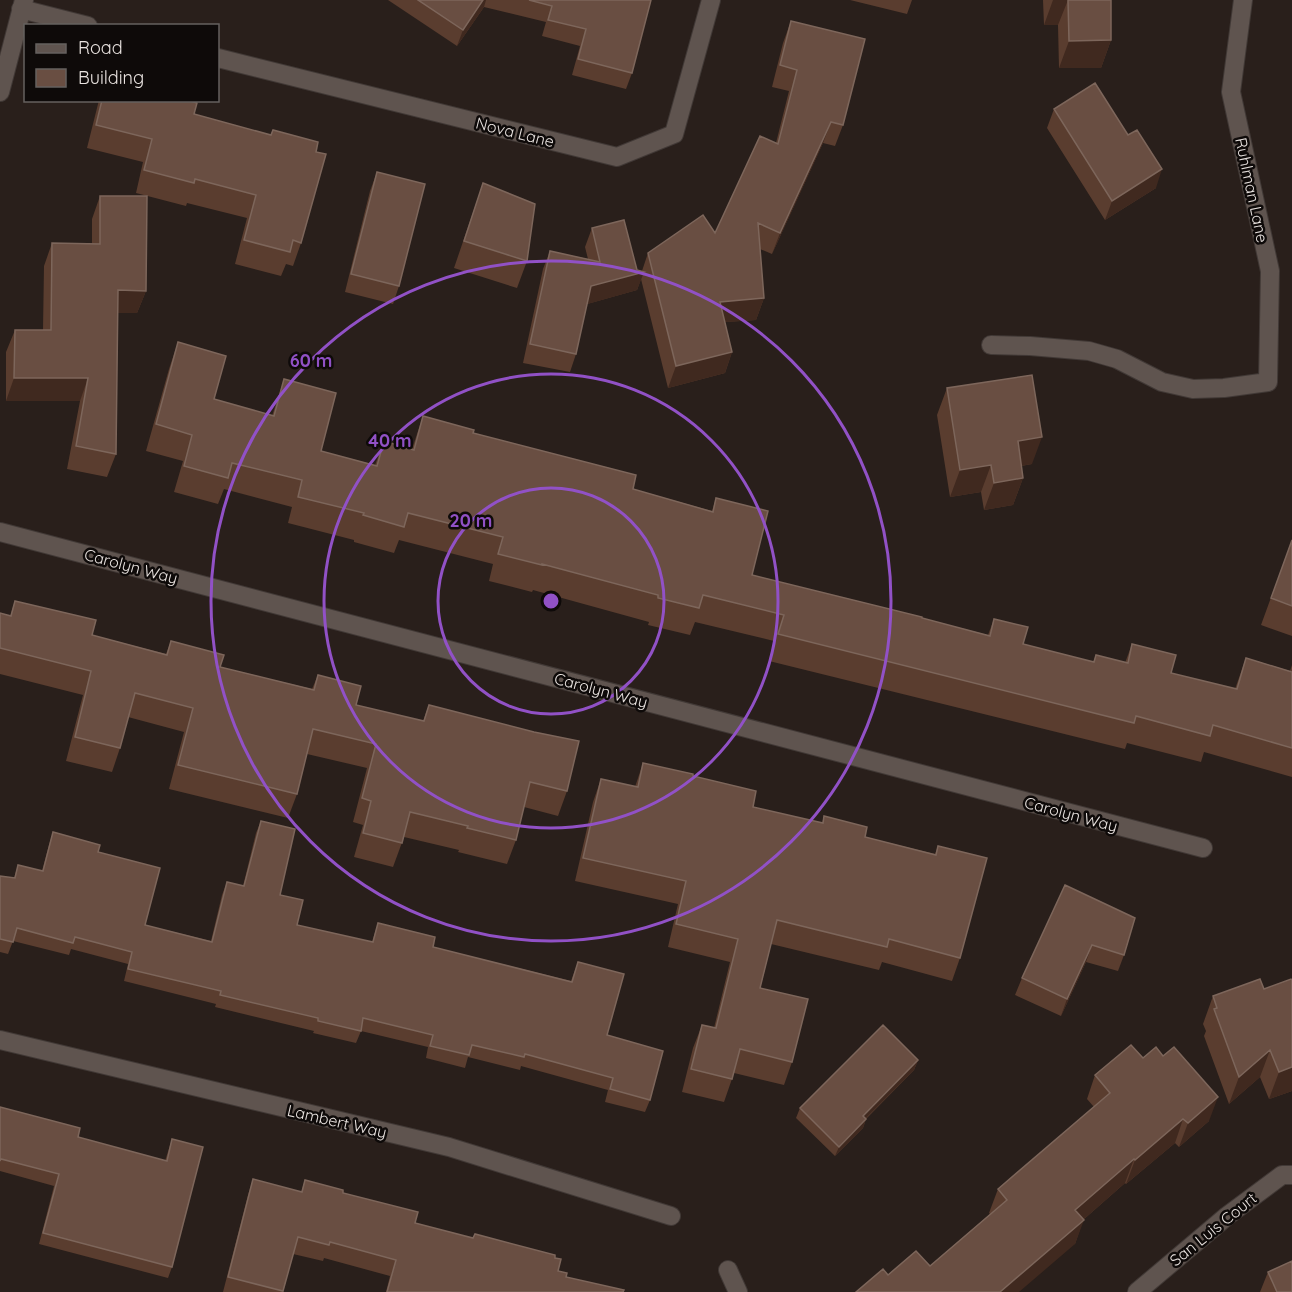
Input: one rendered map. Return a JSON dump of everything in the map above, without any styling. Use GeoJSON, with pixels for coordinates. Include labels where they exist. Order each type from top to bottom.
{"type":"FeatureCollection","features":[{"type":"Feature","properties":{"kind":"street","name":"Nova Lane"},"geometry":{"type":"LineString","coordinates":[[219,58],[618,158],[675,134],[711,0]]}},
{"type":"Feature","properties":{"kind":"street","name":"Ruhlman Lane"},"geometry":{"type":"LineString","coordinates":[[991,345],[1089,351],[1116,359],[1162,382],[1193,389],[1224,388],[1268,382],[1270,271],[1230,92],[1243,0]]}},
{"type":"Feature","properties":{"kind":"street"},"geometry":{"type":"LineString","coordinates":[[0,92],[22,4],[82,24]]}},
{"type":"Feature","properties":{"kind":"street","name":"Carolyn Way"},"geometry":{"type":"LineString","coordinates":[[0,532],[1203,848]]}},
{"type":"Feature","properties":{"kind":"street","name":"Lambert Way"},"geometry":{"type":"LineString","coordinates":[[0,1040],[450,1147],[671,1216]]}},
{"type":"Feature","properties":{"kind":"street","name":"San Luis Court"},"geometry":{"type":"LineString","coordinates":[[1137,1292],[1227,1216],[1282,1175],[1292,1175]]}},
{"type":"Feature","properties":{"kind":"street"},"geometry":{"type":"LineString","coordinates":[[728,1270],[738,1292]]}},
{"type":"Feature","properties":{"kind":"building"},"geometry":{"type":"Polygon","coordinates":[[[418,0],[483,0],[463,30],[418,0]]]}},
{"type":"Feature","properties":{"kind":"building"},"geometry":{"type":"Polygon","coordinates":[[[529,0],[651,0],[632,73],[578,59],[586,29],[548,20],[552,6],[529,0]]]}},
{"type":"Feature","properties":{"kind":"building"},"geometry":{"type":"Polygon","coordinates":[[[1068,0],[1111,0],[1111,40],[1069,41],[1068,0]]]}},
{"type":"Feature","properties":{"kind":"building"},"geometry":{"type":"Polygon","coordinates":[[[791,21],[865,39],[843,125],[831,122],[780,233],[758,223],[764,298],[720,302],[732,352],[676,366],[648,253],[703,215],[715,233],[760,136],[778,144],[797,70],[780,65],[791,21]]]}},
{"type":"Feature","properties":{"kind":"building"},"geometry":{"type":"Polygon","coordinates":[[[1095,83],[1128,135],[1137,130],[1162,169],[1112,201],[1054,109],[1095,83]]]}},
{"type":"Feature","properties":{"kind":"building"},"geometry":{"type":"Polygon","coordinates":[[[102,102],[194,102],[197,103],[194,114],[271,135],[273,130],[318,142],[316,152],[326,154],[301,243],[293,240],[290,252],[244,240],[256,195],[195,179],[194,183],[144,170],[152,139],[96,125],[102,102]]]}},
{"type":"Feature","properties":{"kind":"building"},"geometry":{"type":"Polygon","coordinates":[[[377,172],[425,184],[399,286],[351,274],[377,172]]]}},
{"type":"Feature","properties":{"kind":"building"},"geometry":{"type":"Polygon","coordinates":[[[483,183],[535,204],[527,261],[464,241],[483,183]]]}},
{"type":"Feature","properties":{"kind":"building"},"geometry":{"type":"Polygon","coordinates":[[[100,196],[147,196],[146,291],[118,290],[116,454],[76,446],[88,378],[14,378],[15,330],[51,330],[52,243],[100,244],[100,196]]]}},
{"type":"Feature","properties":{"kind":"building"},"geometry":{"type":"Polygon","coordinates":[[[624,220],[637,270],[644,272],[591,286],[576,354],[530,344],[550,251],[600,262],[592,228],[624,220]]]}},
{"type":"Feature","properties":{"kind":"building"},"geometry":{"type":"Polygon","coordinates":[[[178,342],[226,356],[214,399],[274,416],[284,379],[336,393],[321,451],[377,466],[384,441],[414,450],[423,416],[474,430],[473,433],[636,475],[633,489],[713,512],[716,498],[768,511],[752,575],[990,636],[994,619],[1028,627],[1023,644],[1094,662],[1096,655],[1128,663],[1132,644],[1176,655],[1171,673],[1237,689],[1246,658],[1292,672],[1292,748],[1213,725],[1210,736],[1136,716],[1134,723],[778,634],[784,615],[703,595],[699,608],[658,598],[658,595],[498,554],[503,537],[408,513],[404,527],[363,515],[364,513],[298,497],[302,480],[232,463],[228,478],[184,466],[192,435],[156,424],[178,342]]]}},
{"type":"Feature","properties":{"kind":"building"},"geometry":{"type":"Polygon","coordinates":[[[1032,375],[1042,437],[1018,441],[1023,478],[994,483],[991,465],[960,470],[947,388],[1032,375]]]}},
{"type":"Feature","properties":{"kind":"building"},"geometry":{"type":"Polygon","coordinates":[[[1292,540],[1292,606],[1271,598],[1292,540]]]}},
{"type":"Feature","properties":{"kind":"building"},"geometry":{"type":"Polygon","coordinates":[[[15,601],[96,620],[92,635],[167,655],[171,641],[224,655],[220,667],[314,690],[318,675],[361,686],[356,705],[424,721],[429,705],[579,741],[567,791],[530,782],[516,840],[410,812],[402,843],[363,833],[371,801],[362,798],[376,744],[313,729],[297,794],[178,765],[193,708],[135,693],[120,748],[75,737],[91,671],[0,648],[0,613],[11,616],[15,601]]]}},
{"type":"Feature","properties":{"kind":"building"},"geometry":{"type":"Polygon","coordinates":[[[643,763],[756,791],[753,807],[823,823],[824,816],[867,827],[865,837],[936,855],[938,846],[987,858],[960,958],[889,939],[887,947],[777,920],[760,988],[808,999],[792,1062],[740,1049],[732,1079],[691,1069],[702,1025],[716,1028],[738,939],[676,924],[686,881],[583,858],[601,779],[638,787],[643,763]]]}},
{"type":"Feature","properties":{"kind":"building"},"geometry":{"type":"Polygon","coordinates":[[[261,821],[295,829],[280,895],[303,900],[297,925],[373,942],[378,923],[435,937],[433,947],[572,982],[578,962],[624,974],[607,1035],[663,1051],[650,1100],[610,1089],[613,1078],[525,1054],[524,1057],[472,1045],[469,1055],[430,1046],[433,1035],[363,1018],[361,1031],[318,1021],[318,1018],[220,995],[221,991],[128,969],[132,952],[75,937],[73,943],[17,928],[13,942],[0,939],[0,876],[15,878],[18,865],[43,871],[53,832],[100,845],[98,852],[160,868],[145,925],[212,942],[227,882],[244,886],[261,821]]]}},
{"type":"Feature","properties":{"kind":"building"},"geometry":{"type":"Polygon","coordinates":[[[1065,885],[1135,918],[1124,955],[1092,945],[1067,999],[1022,978],[1065,885]]]}},
{"type":"Feature","properties":{"kind":"building"},"geometry":{"type":"Polygon","coordinates":[[[1260,979],[1264,989],[1292,980],[1292,1067],[1279,1072],[1270,1050],[1239,1077],[1214,1009],[1217,1008],[1213,996],[1260,979]]]}},
{"type":"Feature","properties":{"kind":"building"},"geometry":{"type":"Polygon","coordinates":[[[883,1025],[918,1060],[863,1116],[866,1119],[839,1147],[800,1108],[883,1025]]]}},
{"type":"Feature","properties":{"kind":"building"},"geometry":{"type":"Polygon","coordinates":[[[1131,1045],[1143,1058],[1156,1047],[1163,1056],[1174,1047],[1218,1097],[1188,1123],[1183,1119],[1075,1210],[1084,1220],[1000,1292],[856,1292],[883,1269],[888,1275],[916,1251],[930,1266],[1007,1200],[998,1189],[1110,1093],[1095,1075],[1131,1045]]]}},
{"type":"Feature","properties":{"kind":"building"},"geometry":{"type":"Polygon","coordinates":[[[0,1107],[80,1128],[78,1137],[167,1161],[172,1139],[203,1147],[172,1267],[43,1233],[59,1174],[1,1159],[0,1161],[0,1107]]]}},
{"type":"Feature","properties":{"kind":"building"},"geometry":{"type":"Polygon","coordinates":[[[253,1179],[302,1192],[305,1180],[343,1190],[343,1193],[418,1212],[415,1223],[473,1238],[475,1234],[555,1255],[555,1258],[561,1259],[558,1271],[567,1273],[566,1277],[624,1290],[623,1292],[387,1292],[396,1260],[330,1242],[329,1245],[298,1237],[283,1291],[228,1277],[253,1179]]]}},
{"type":"Feature","properties":{"kind":"building"},"geometry":{"type":"Polygon","coordinates":[[[1292,1261],[1292,1292],[1277,1292],[1268,1272],[1292,1261]]]}}]}
